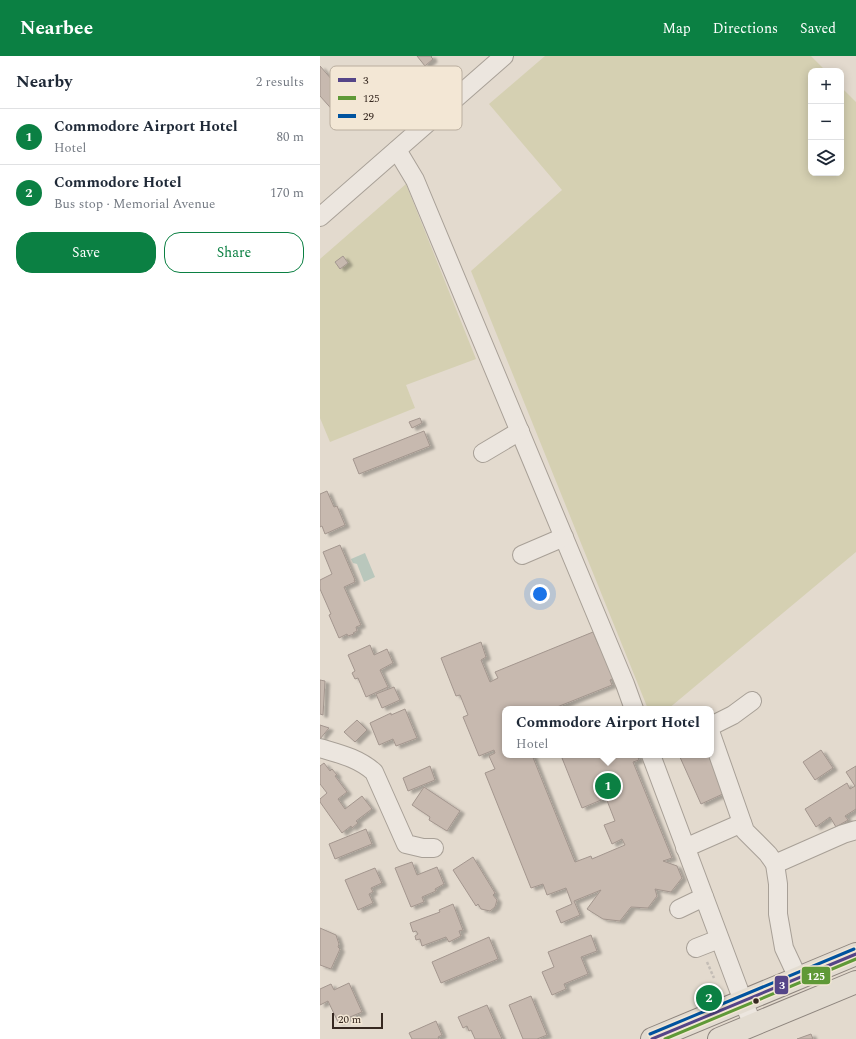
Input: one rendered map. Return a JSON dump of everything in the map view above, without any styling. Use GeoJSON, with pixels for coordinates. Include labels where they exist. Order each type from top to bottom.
{"type":"FeatureCollection","features":[{"type":"Feature","properties":{"kind":"main road"},"geometry":{"type":"LineString","coordinates":[[652,1039],[856,954]]}},
{"type":"Feature","properties":{"kind":"main road"},"geometry":{"type":"LineString","coordinates":[[719,1039],[856,982]]}},
{"type":"Feature","properties":{"kind":"street"},"geometry":{"type":"LineString","coordinates":[[462,93],[504,56]]}},
{"type":"Feature","properties":{"kind":"street"},"geometry":{"type":"LineString","coordinates":[[320,217],[420,130]]}},
{"type":"Feature","properties":{"kind":"street"},"geometry":{"type":"LineString","coordinates":[[397,150],[415,180],[564,537],[570,572],[633,706]]}},
{"type":"Feature","properties":{"kind":"street"},"geometry":{"type":"LineString","coordinates":[[483,453],[520,432]]}},
{"type":"Feature","properties":{"kind":"street"},"geometry":{"type":"LineString","coordinates":[[522,555],[564,537]]}},
{"type":"Feature","properties":{"kind":"street"},"geometry":{"type":"LineString","coordinates":[[714,724],[733,715],[752,702]]}},
{"type":"Feature","properties":{"kind":"street"},"geometry":{"type":"LineString","coordinates":[[714,743],[745,831],[768,854],[775,864],[778,884],[778,914],[784,948],[798,978]]}},
{"type":"Feature","properties":{"kind":"street"},"geometry":{"type":"LineString","coordinates":[[320,748],[358,760],[365,764],[374,772],[406,844],[423,848],[434,848]]}},
{"type":"Feature","properties":{"kind":"street"},"geometry":{"type":"LineString","coordinates":[[652,758],[719,939],[753,1025]]}},
{"type":"Feature","properties":{"kind":"street"},"geometry":{"type":"LineString","coordinates":[[685,848],[742,823]]}},
{"type":"Feature","properties":{"kind":"street"},"geometry":{"type":"LineString","coordinates":[[775,864],[843,834],[856,830]]}},
{"type":"Feature","properties":{"kind":"street"},"geometry":{"type":"LineString","coordinates":[[679,909],[704,897]]}},
{"type":"Feature","properties":{"kind":"street"},"geometry":{"type":"LineString","coordinates":[[698,947],[719,939]]}},
{"type":"Feature","properties":{"kind":"path"},"geometry":{"type":"LineString","coordinates":[[698,947],[715,980]]}},
{"type":"Feature","properties":{"kind":"shaded area"},"geometry":{"type":"Polygon","coordinates":[[[545,56],[811,56],[823,68],[808,68],[808,176],[844,176],[844,90],[856,102],[856,552],[672,706],[647,706],[471,271],[562,190],[489,104],[545,56]]]}},
{"type":"Feature","properties":{"kind":"shaded area"},"geometry":{"type":"Polygon","coordinates":[[[406,184],[476,359],[406,385],[415,408],[330,442],[320,418],[320,259],[406,184]]]}},
{"type":"Feature","properties":{"kind":"shaded area"},"geometry":{"type":"Polygon","coordinates":[[[365,553],[375,577],[364,582],[357,564],[353,563],[351,559],[365,553]]]}},
{"type":"Feature","properties":{"kind":"building"},"geometry":{"type":"Polygon","coordinates":[[[417,56],[432,56],[431,57],[433,59],[425,66],[417,56]]]}},
{"type":"Feature","properties":{"kind":"building"},"geometry":{"type":"Polygon","coordinates":[[[320,66],[330,78],[330,107],[320,96],[320,66]]]}},
{"type":"Feature","properties":{"kind":"building"},"geometry":{"type":"Polygon","coordinates":[[[343,256],[348,263],[340,269],[335,262],[343,256]]]}},
{"type":"Feature","properties":{"kind":"building"},"geometry":{"type":"Polygon","coordinates":[[[420,418],[422,423],[412,428],[409,422],[420,418]]]}},
{"type":"Feature","properties":{"kind":"building"},"geometry":{"type":"Polygon","coordinates":[[[424,431],[430,446],[359,474],[353,459],[424,431]]]}},
{"type":"Feature","properties":{"kind":"building"},"geometry":{"type":"Polygon","coordinates":[[[327,491],[334,507],[337,506],[345,525],[325,534],[322,526],[320,527],[320,494],[327,491]]]}},
{"type":"Feature","properties":{"kind":"building"},"geometry":{"type":"Polygon","coordinates":[[[340,545],[355,580],[355,582],[344,587],[361,625],[356,627],[357,631],[353,633],[354,634],[348,636],[347,634],[339,638],[329,615],[331,614],[320,589],[320,580],[332,574],[323,552],[340,545]]]}},
{"type":"Feature","properties":{"kind":"building"},"geometry":{"type":"Polygon","coordinates":[[[593,632],[599,646],[604,644],[617,677],[610,680],[612,685],[560,706],[502,706],[502,758],[533,758],[575,862],[591,856],[592,859],[625,845],[622,839],[612,844],[604,825],[615,821],[606,798],[582,808],[562,758],[638,758],[639,760],[633,762],[672,858],[663,861],[677,866],[682,878],[671,892],[655,889],[657,896],[648,908],[631,907],[620,921],[603,919],[587,909],[601,890],[574,901],[580,915],[561,923],[556,911],[572,904],[566,888],[547,895],[543,884],[531,888],[485,773],[495,769],[489,756],[495,753],[494,750],[479,756],[463,717],[468,715],[460,695],[456,696],[441,658],[481,642],[486,657],[481,660],[490,682],[498,678],[495,672],[593,632]]]}},
{"type":"Feature","properties":{"kind":"building"},"geometry":{"type":"Polygon","coordinates":[[[370,645],[374,655],[387,649],[393,663],[380,670],[388,687],[366,697],[358,678],[355,679],[352,673],[355,671],[348,655],[370,645]]]}},
{"type":"Feature","properties":{"kind":"building"},"geometry":{"type":"Polygon","coordinates":[[[320,680],[325,681],[323,715],[320,714],[320,680]]]}},
{"type":"Feature","properties":{"kind":"building"},"geometry":{"type":"Polygon","coordinates":[[[394,687],[400,700],[382,708],[376,694],[394,687]]]}},
{"type":"Feature","properties":{"kind":"building"},"geometry":{"type":"Polygon","coordinates":[[[405,709],[417,738],[396,746],[393,739],[379,745],[370,723],[391,713],[391,715],[405,709]]]}},
{"type":"Feature","properties":{"kind":"building"},"geometry":{"type":"Polygon","coordinates":[[[357,720],[367,730],[355,742],[344,732],[357,720]]]}},
{"type":"Feature","properties":{"kind":"building"},"geometry":{"type":"Polygon","coordinates":[[[320,725],[329,728],[320,739],[320,725]]]}},
{"type":"Feature","properties":{"kind":"building"},"geometry":{"type":"Polygon","coordinates":[[[821,750],[833,768],[815,780],[803,762],[821,750]]]}},
{"type":"Feature","properties":{"kind":"building"},"geometry":{"type":"Polygon","coordinates":[[[680,758],[709,758],[725,793],[701,804],[680,758]]]}},
{"type":"Feature","properties":{"kind":"building"},"geometry":{"type":"Polygon","coordinates":[[[324,763],[330,771],[332,769],[337,775],[335,776],[347,792],[338,799],[345,809],[362,796],[372,809],[356,821],[358,823],[352,828],[351,826],[342,833],[320,802],[320,799],[327,793],[320,784],[320,766],[324,763]]]}},
{"type":"Feature","properties":{"kind":"building"},"geometry":{"type":"Polygon","coordinates":[[[430,766],[435,780],[408,791],[403,778],[430,766]]]}},
{"type":"Feature","properties":{"kind":"building"},"geometry":{"type":"Polygon","coordinates":[[[856,766],[856,809],[845,816],[848,820],[836,827],[830,817],[816,827],[805,809],[847,783],[850,789],[855,786],[846,772],[856,766]]]}},
{"type":"Feature","properties":{"kind":"building"},"geometry":{"type":"Polygon","coordinates":[[[424,787],[460,811],[447,831],[429,820],[430,817],[412,805],[424,787]]]}},
{"type":"Feature","properties":{"kind":"building"},"geometry":{"type":"Polygon","coordinates":[[[366,829],[372,844],[335,859],[329,844],[366,829]]]}},
{"type":"Feature","properties":{"kind":"building"},"geometry":{"type":"Polygon","coordinates":[[[473,857],[495,893],[493,895],[497,900],[495,907],[490,911],[481,909],[478,904],[476,906],[453,870],[473,857]]]}},
{"type":"Feature","properties":{"kind":"building"},"geometry":{"type":"Polygon","coordinates":[[[412,862],[417,875],[437,867],[444,884],[435,889],[436,891],[422,897],[424,902],[411,907],[395,868],[412,862]]]}},
{"type":"Feature","properties":{"kind":"building"},"geometry":{"type":"Polygon","coordinates":[[[375,868],[382,883],[371,888],[373,892],[369,894],[373,903],[358,910],[345,880],[375,868]]]}},
{"type":"Feature","properties":{"kind":"building"},"geometry":{"type":"Polygon","coordinates":[[[453,904],[463,930],[459,931],[461,936],[449,942],[446,937],[422,946],[420,939],[416,940],[415,936],[418,934],[416,931],[413,932],[410,923],[440,912],[439,910],[453,904]]]}},
{"type":"Feature","properties":{"kind":"building"},"geometry":{"type":"Polygon","coordinates":[[[320,928],[336,935],[339,944],[338,947],[340,949],[331,969],[320,965],[320,928]]]}},
{"type":"Feature","properties":{"kind":"building"},"geometry":{"type":"Polygon","coordinates":[[[591,935],[597,951],[581,957],[588,974],[564,984],[566,989],[552,995],[542,972],[554,967],[548,952],[591,935]]]}},
{"type":"Feature","properties":{"kind":"building"},"geometry":{"type":"Polygon","coordinates":[[[489,937],[498,959],[441,983],[432,962],[489,937]]]}},
{"type":"Feature","properties":{"kind":"building"},"geometry":{"type":"Polygon","coordinates":[[[349,983],[362,1012],[338,1022],[328,1001],[320,1005],[320,989],[331,984],[334,990],[349,983]]]}},
{"type":"Feature","properties":{"kind":"building"},"geometry":{"type":"Polygon","coordinates":[[[531,996],[547,1035],[537,1039],[523,1039],[509,1005],[531,996]]]}},
{"type":"Feature","properties":{"kind":"building"},"geometry":{"type":"Polygon","coordinates":[[[487,1005],[502,1039],[475,1039],[471,1030],[469,1031],[467,1026],[463,1028],[458,1017],[487,1005]]]}},
{"type":"Feature","properties":{"kind":"building"},"geometry":{"type":"Polygon","coordinates":[[[436,1021],[442,1035],[438,1037],[439,1039],[412,1039],[409,1033],[436,1021]]]}},
{"type":"Feature","properties":{"kind":"building"},"geometry":{"type":"Polygon","coordinates":[[[811,1034],[813,1039],[797,1039],[811,1034]]]}},
{"type":"Feature","properties":{"kind":"transit line","name":"29"},"geometry":{"type":"LineString","coordinates":[[650,1034],[854,949]]}},
{"type":"Feature","properties":{"kind":"transit line","name":"3"},"geometry":{"type":"LineString","coordinates":[[652,1039],[856,954]]}},
{"type":"Feature","properties":{"kind":"transit line","name":"125"},"geometry":{"type":"LineString","coordinates":[[665,1039],[856,959]]}},
{"type":"Feature","properties":{"kind":"place","name":"Commodore Airport Hotel"},"geometry":{"type":"Point","coordinates":[608,786]}},
{"type":"Feature","properties":{"kind":"place","name":"Commodore Hotel"},"geometry":{"type":"Point","coordinates":[709,998]}}]}
